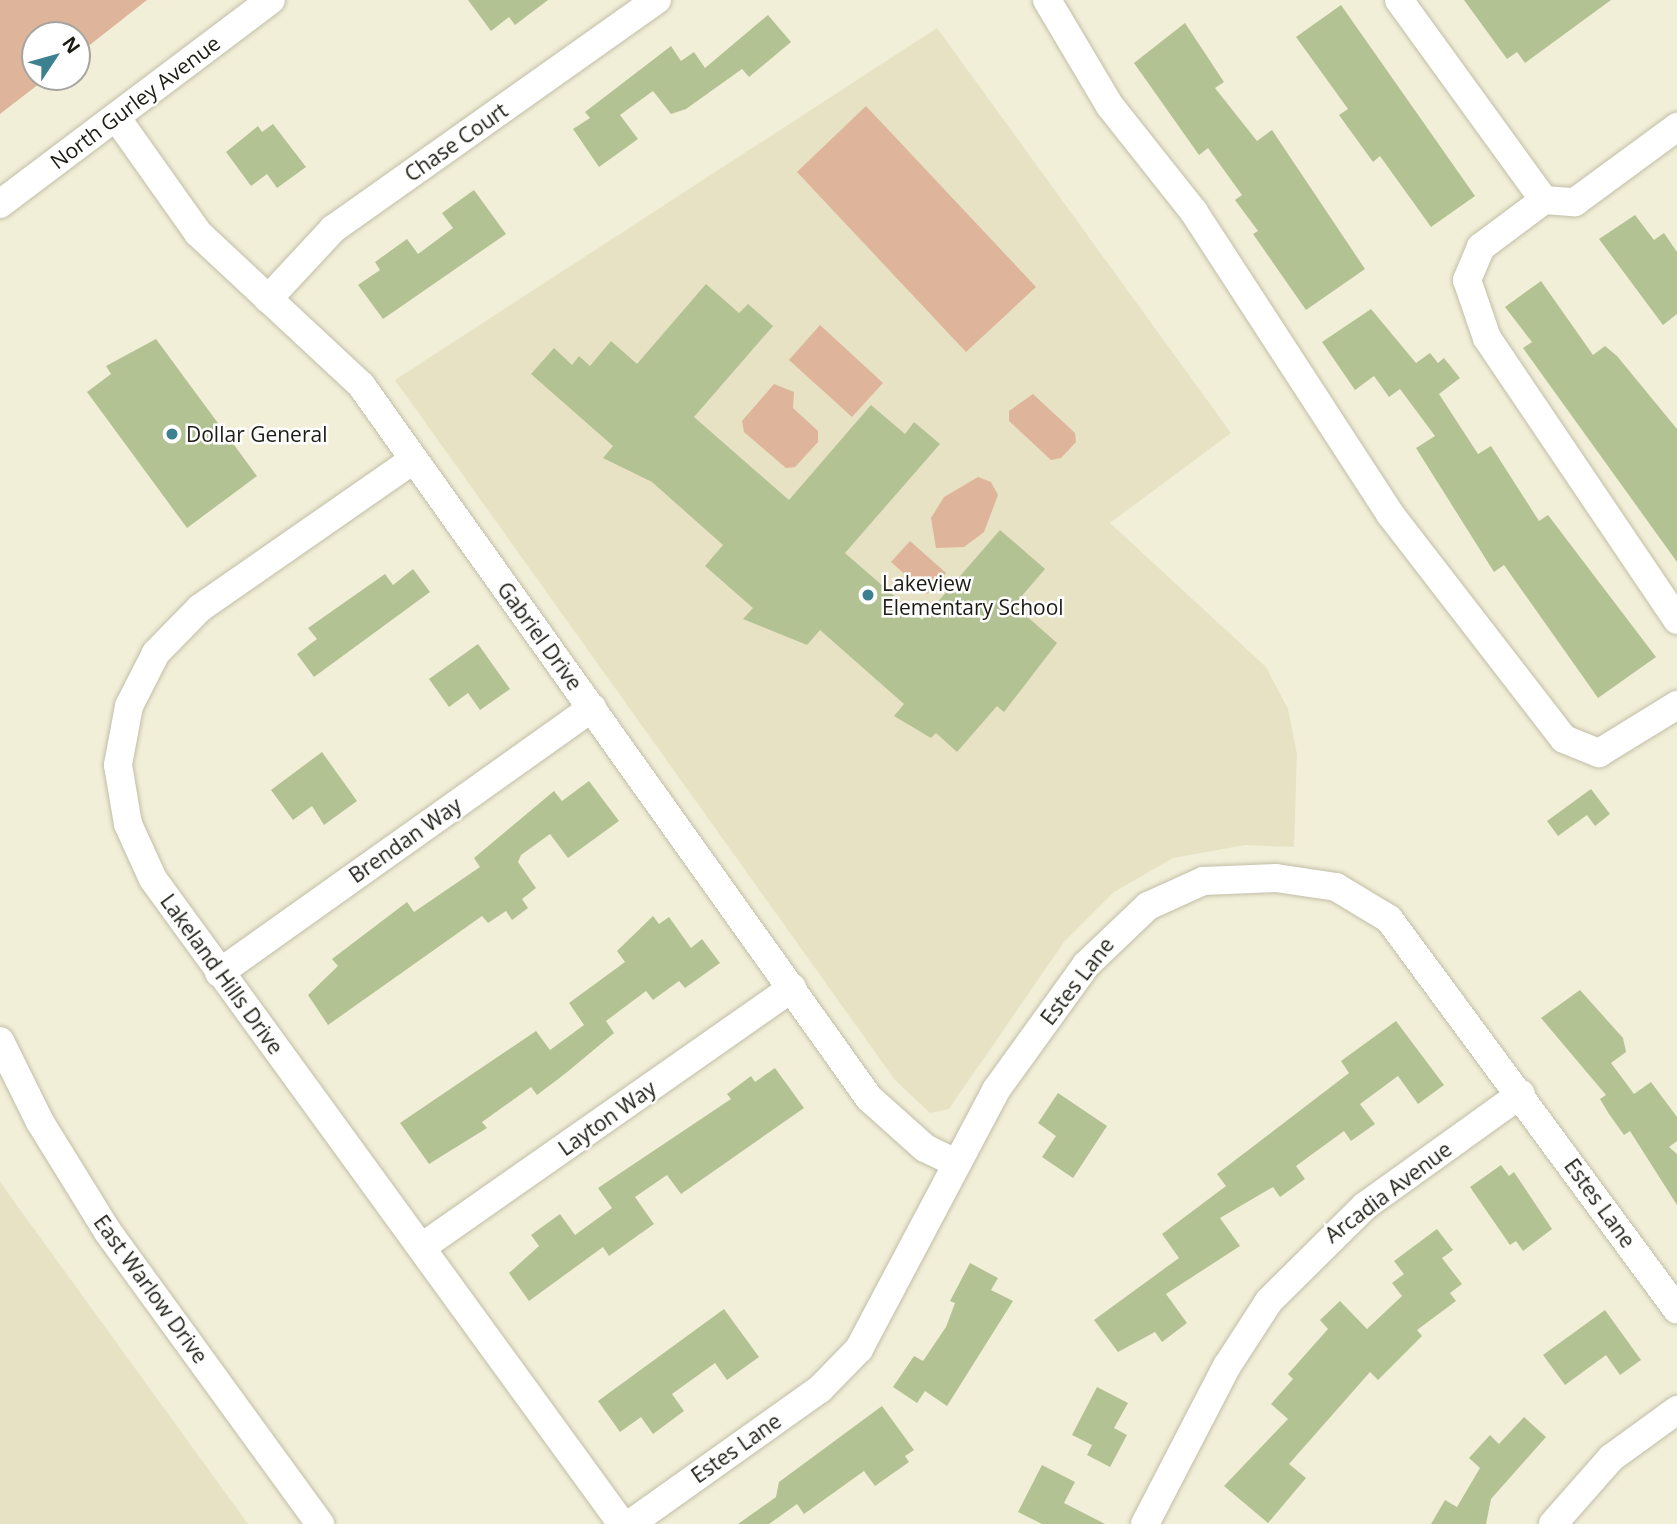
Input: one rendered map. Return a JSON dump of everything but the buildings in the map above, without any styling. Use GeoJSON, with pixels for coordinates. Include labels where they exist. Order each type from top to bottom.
{"type":"FeatureCollection","features":[{"type":"Feature","properties":{"kind":"street","name":"North Gurley Avenue"},"geometry":{"type":"LineString","coordinates":[[0,204],[271,0]]}},
{"type":"Feature","properties":{"kind":"street","name":"Chase Court"},"geometry":{"type":"LineString","coordinates":[[268,299],[332,229],[657,0]]}},
{"type":"Feature","properties":{"kind":"street"},"geometry":{"type":"LineString","coordinates":[[1047,0],[1110,106],[1194,212],[1390,514],[1564,739],[1600,753],[1677,705]]}},
{"type":"Feature","properties":{"kind":"street"},"geometry":{"type":"LineString","coordinates":[[1399,0],[1544,200]]}},
{"type":"Feature","properties":{"kind":"street","name":"Gabriel Drive"},"geometry":{"type":"LineString","coordinates":[[116,117],[198,233],[362,385],[869,1098],[925,1148],[954,1162]]}},
{"type":"Feature","properties":{"kind":"street"},"geometry":{"type":"LineString","coordinates":[[1677,127],[1575,202],[1544,200],[1481,247],[1467,280],[1487,338],[1677,620]]}},
{"type":"Feature","properties":{"kind":"street","name":"Lakeland Hills Drive"},"geometry":{"type":"LineString","coordinates":[[413,460],[200,608],[156,653],[129,706],[118,765],[128,824],[153,879],[219,973],[622,1524]]}},
{"type":"Feature","properties":{"kind":"street","name":"Brendan Way"},"geometry":{"type":"LineString","coordinates":[[219,973],[592,708]]}},
{"type":"Feature","properties":{"kind":"street","name":"Estes Lane"},"geometry":{"type":"LineString","coordinates":[[630,1524],[820,1389],[859,1349],[954,1162],[996,1090],[1110,937],[1148,906],[1203,881],[1276,878],[1336,887],[1389,919],[1521,1094],[1677,1309]]}},
{"type":"Feature","properties":{"kind":"street","name":"Layton Way"},"geometry":{"type":"LineString","coordinates":[[422,1247],[792,988]]}},
{"type":"Feature","properties":{"kind":"street","name":"East Warlow Drive"},"geometry":{"type":"LineString","coordinates":[[0,1041],[40,1122],[108,1232],[320,1524]]}},
{"type":"Feature","properties":{"kind":"street","name":"Arcadia Avenue"},"geometry":{"type":"LineString","coordinates":[[1145,1524],[1227,1366],[1269,1301],[1365,1206],[1521,1094]]}},
{"type":"Feature","properties":{"kind":"street"},"geometry":{"type":"LineString","coordinates":[[1553,1524],[1611,1458],[1677,1410]]}},
{"type":"Feature","properties":{"kind":"shaded area"},"geometry":{"type":"Polygon","coordinates":[[[0,0],[147,0],[91,44],[91,21],[21,21],[21,91],[30,91],[0,114],[0,0]]]}},
{"type":"Feature","properties":{"kind":"shaded area","name":"Lakeview Elementary School"},"geometry":{"type":"Polygon","coordinates":[[[937,28],[1231,433],[1110,523],[1266,667],[1288,709],[1297,754],[1294,847],[1245,845],[1173,858],[1114,892],[1064,942],[949,1109],[930,1113],[895,1080],[395,380],[937,28]]]}},
{"type":"Feature","properties":{"kind":"shaded area"},"geometry":{"type":"Polygon","coordinates":[[[866,106],[1036,287],[966,352],[797,172],[866,106]]]}},
{"type":"Feature","properties":{"kind":"shaded area"},"geometry":{"type":"Polygon","coordinates":[[[820,325],[883,383],[852,417],[789,360],[820,325]]]}},
{"type":"Feature","properties":{"kind":"shaded area"},"geometry":{"type":"Polygon","coordinates":[[[774,384],[794,392],[793,408],[818,431],[818,442],[795,467],[786,468],[744,432],[742,421],[774,384]]]}},
{"type":"Feature","properties":{"kind":"shaded area"},"geometry":{"type":"Polygon","coordinates":[[[1033,394],[1075,433],[1076,442],[1061,458],[1051,460],[1009,421],[1009,411],[1033,394]]]}},
{"type":"Feature","properties":{"kind":"shaded area"},"geometry":{"type":"Polygon","coordinates":[[[978,477],[991,482],[998,495],[984,532],[964,547],[936,548],[931,518],[944,497],[978,477]]]}},
{"type":"Feature","properties":{"kind":"shaded area"},"geometry":{"type":"Polygon","coordinates":[[[910,541],[946,573],[927,594],[891,562],[910,541]]]}},
{"type":"Feature","properties":{"kind":"shaded area"},"geometry":{"type":"Polygon","coordinates":[[[0,1182],[248,1524],[0,1524],[0,1182]]]}},
{"type":"Feature","properties":{"kind":"place","name":"Dollar General"},"geometry":{"type":"Point","coordinates":[172,434]}},
{"type":"Feature","properties":{"kind":"place","name":"Lakeview Elementary School"},"geometry":{"type":"Point","coordinates":[868,595]}}]}
